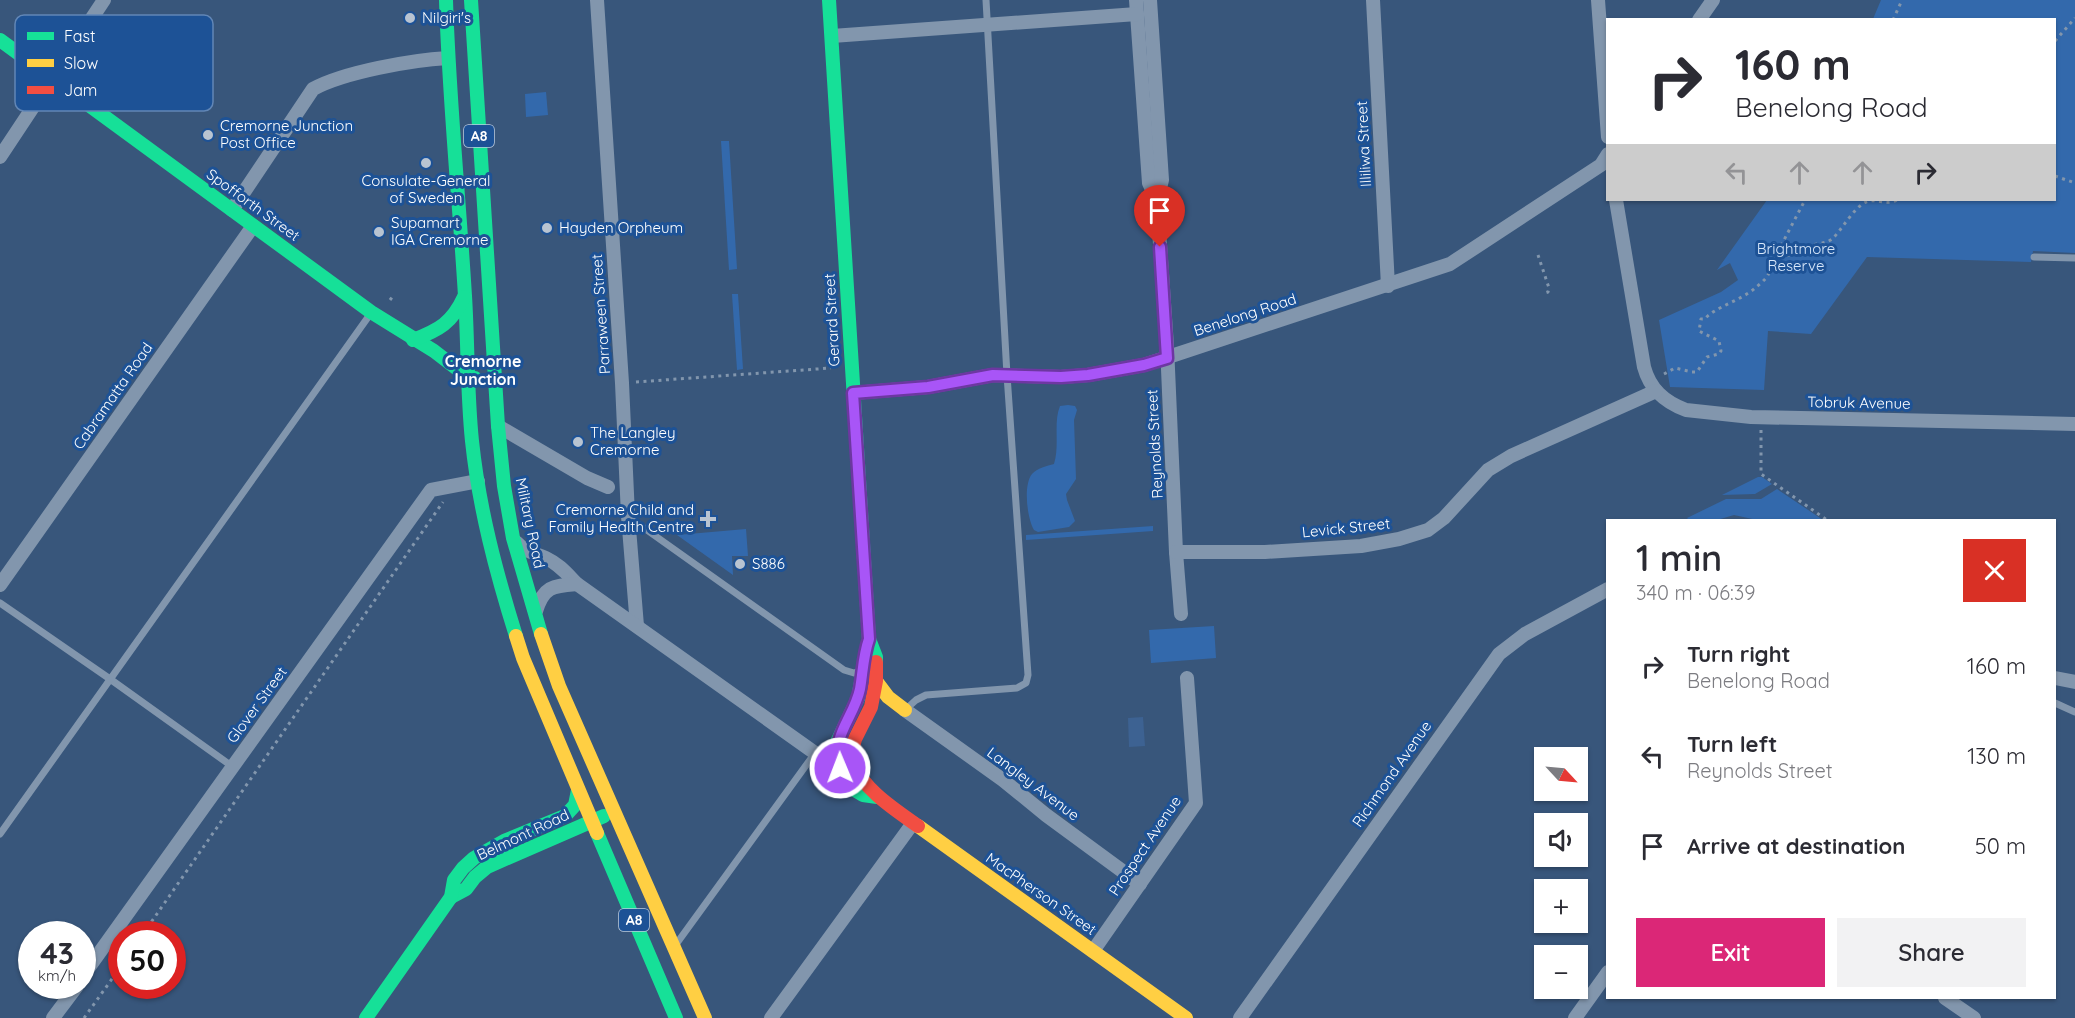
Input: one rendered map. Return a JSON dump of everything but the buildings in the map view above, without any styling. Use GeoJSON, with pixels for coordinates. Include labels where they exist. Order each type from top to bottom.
{"type":"FeatureCollection","features":[{"type":"Feature","properties":{"kind":"main road","name":"A8"},"geometry":{"type":"LineString","coordinates":[[446,0],[472,441],[483,518],[519,647],[676,1018]]}},
{"type":"Feature","properties":{"kind":"main road","name":"Military Road"},"geometry":{"type":"LineString","coordinates":[[471,0],[498,426],[504,486],[513,538],[535,616],[559,686],[705,1018]]}},
{"type":"Feature","properties":{"kind":"main road","name":"Gerard Street"},"geometry":{"type":"LineString","coordinates":[[829,0],[869,639],[876,657],[876,681],[871,707],[855,739],[850,759],[858,776],[868,784],[877,797]]}},
{"type":"Feature","properties":{"kind":"main road","name":"Spofforth Street"},"geometry":{"type":"LineString","coordinates":[[0,40],[15,51]]}},
{"type":"Feature","properties":{"kind":"main road","name":"Spofforth Street"},"geometry":{"type":"LineString","coordinates":[[97,111],[371,312],[450,362],[469,378]]}},
{"type":"Feature","properties":{"kind":"main road"},"geometry":{"type":"LineString","coordinates":[[413,340],[437,332],[452,320],[465,296]]}},
{"type":"Feature","properties":{"kind":"main road"},"geometry":{"type":"LineString","coordinates":[[469,378],[495,377]]}},
{"type":"Feature","properties":{"kind":"main road","name":"Gerard Street"},"geometry":{"type":"LineString","coordinates":[[837,759],[838,741],[857,701],[863,654],[869,639]]}},
{"type":"Feature","properties":{"kind":"main road"},"geometry":{"type":"LineString","coordinates":[[876,681],[888,697],[905,710]]}},
{"type":"Feature","properties":{"kind":"main road"},"geometry":{"type":"LineString","coordinates":[[837,759],[849,784],[860,794],[877,797]]}},
{"type":"Feature","properties":{"kind":"main road","name":"Belmont Road"},"geometry":{"type":"LineString","coordinates":[[366,1018],[451,897],[454,879],[477,855],[565,816],[575,805],[578,790]]}},
{"type":"Feature","properties":{"kind":"main road","name":"MacPherson Street"},"geometry":{"type":"LineString","coordinates":[[877,797],[1093,951],[1177,1015]]}},
{"type":"Feature","properties":{"kind":"main road","name":"Belmont Road"},"geometry":{"type":"LineString","coordinates":[[451,897],[466,889],[487,867],[614,811]]}},
{"type":"Feature","properties":{"kind":"street"},"geometry":{"type":"LineString","coordinates":[[94,15],[104,0]]}},
{"type":"Feature","properties":{"kind":"street","name":"Parraween Street"},"geometry":{"type":"LineString","coordinates":[[597,0],[622,383],[628,516],[637,626]]}},
{"type":"Feature","properties":{"kind":"street","name":"Reynolds Street"},"geometry":{"type":"LineString","coordinates":[[1150,0],[1162,180],[1157,201],[1181,614]]}},
{"type":"Feature","properties":{"kind":"street","name":"Illiliwa Street"},"geometry":{"type":"LineString","coordinates":[[1373,0],[1388,286]]}},
{"type":"Feature","properties":{"kind":"street"},"geometry":{"type":"LineString","coordinates":[[1598,0],[1606,110]]}},
{"type":"Feature","properties":{"kind":"street"},"geometry":{"type":"LineString","coordinates":[[1700,18],[1713,0]]}},
{"type":"Feature","properties":{"kind":"street"},"geometry":{"type":"LineString","coordinates":[[832,36],[987,24],[1136,7]]}},
{"type":"Feature","properties":{"kind":"street","name":"Reynolds Street"},"geometry":{"type":"LineString","coordinates":[[1136,7],[1149,183],[1157,201]]}},
{"type":"Feature","properties":{"kind":"street"},"geometry":{"type":"LineString","coordinates":[[231,210],[313,89],[390,66],[448,58]]}},
{"type":"Feature","properties":{"kind":"street"},"geometry":{"type":"LineString","coordinates":[[0,157],[30,111]]}},
{"type":"Feature","properties":{"kind":"street","name":"Benelong Road"},"geometry":{"type":"LineString","coordinates":[[853,393],[928,387],[993,375],[1061,377],[1088,375],[1144,365],[1167,358],[1450,264],[1601,165],[1606,156]]}},
{"type":"Feature","properties":{"kind":"street"},"geometry":{"type":"LineString","coordinates":[[1616,201],[1644,367],[1654,389]]}},
{"type":"Feature","properties":{"kind":"street","name":"Cabramatta Road"},"geometry":{"type":"LineString","coordinates":[[0,585],[253,226]]}},
{"type":"Feature","properties":{"kind":"street","name":"Tobruk Avenue"},"geometry":{"type":"LineString","coordinates":[[1654,389],[1677,407],[1686,410],[1763,416],[2075,424]]}},
{"type":"Feature","properties":{"kind":"street","name":"Levick Street"},"geometry":{"type":"LineString","coordinates":[[1176,552],[1265,552],[1361,546],[1399,539],[1428,530],[1444,518],[1488,470],[1511,456],[1654,389]]}},
{"type":"Feature","properties":{"kind":"street"},"geometry":{"type":"LineString","coordinates":[[498,426],[587,478],[608,487]]}},
{"type":"Feature","properties":{"kind":"street","name":"Glover Street"},"geometry":{"type":"LineString","coordinates":[[96,958],[431,490],[478,481]]}},
{"type":"Feature","properties":{"kind":"street"},"geometry":{"type":"LineString","coordinates":[[513,538],[527,551],[556,564],[577,584],[815,753],[828,760],[837,759]]}},
{"type":"Feature","properties":{"kind":"street"},"geometry":{"type":"LineString","coordinates":[[535,616],[546,590],[562,585],[577,584]]}},
{"type":"Feature","properties":{"kind":"street","name":"Richmond Avenue"},"geometry":{"type":"LineString","coordinates":[[1240,1018],[1499,654],[1525,634],[1606,590]]}},
{"type":"Feature","properties":{"kind":"street","name":"Prospect Avenue"},"geometry":{"type":"LineString","coordinates":[[1093,951],[1196,804],[1187,678]]}},
{"type":"Feature","properties":{"kind":"street"},"geometry":{"type":"LineString","coordinates":[[2056,678],[2075,682]]}},
{"type":"Feature","properties":{"kind":"street","name":"Langley Avenue"},"geometry":{"type":"LineString","coordinates":[[905,710],[1003,780],[1046,815],[1140,884]]}},
{"type":"Feature","properties":{"kind":"street"},"geometry":{"type":"LineString","coordinates":[[771,1018],[913,823]]}},
{"type":"Feature","properties":{"kind":"street"},"geometry":{"type":"LineString","coordinates":[[1575,1018],[1606,975]]}},
{"type":"Feature","properties":{"kind":"street"},"geometry":{"type":"LineString","coordinates":[[53,1018],[67,999]]}},
{"type":"Feature","properties":{"kind":"street"},"geometry":{"type":"LineString","coordinates":[[1946,999],[1974,1018]]}},
{"type":"Feature","properties":{"kind":"lane"},"geometry":{"type":"LineString","coordinates":[[905,710],[926,695],[1017,688],[1028,680],[1007,375],[986,0]]}},
{"type":"Feature","properties":{"kind":"lane"},"geometry":{"type":"LineString","coordinates":[[2034,257],[2075,258]]}},
{"type":"Feature","properties":{"kind":"lane"},"geometry":{"type":"LineString","coordinates":[[0,834],[371,312]]}},
{"type":"Feature","properties":{"kind":"lane"},"geometry":{"type":"LineString","coordinates":[[628,516],[844,670],[854,673],[862,669]]}},
{"type":"Feature","properties":{"kind":"lane"},"geometry":{"type":"LineString","coordinates":[[0,603],[110,678],[233,767]]}},
{"type":"Feature","properties":{"kind":"lane"},"geometry":{"type":"LineString","coordinates":[[2056,703],[2075,712]]}},
{"type":"Feature","properties":{"kind":"lane"},"geometry":{"type":"LineString","coordinates":[[674,946],[815,753]]}},
{"type":"Feature","properties":{"kind":"path"},"geometry":{"type":"LineString","coordinates":[[1894,18],[1902,0]]}},
{"type":"Feature","properties":{"kind":"path"},"geometry":{"type":"LineString","coordinates":[[2056,40],[2075,18]]}},
{"type":"Feature","properties":{"kind":"path"},"geometry":{"type":"LineString","coordinates":[[2056,176],[2075,183]]}},
{"type":"Feature","properties":{"kind":"path"},"geometry":{"type":"LineString","coordinates":[[1664,374],[1675,368],[1697,372],[1707,357],[1719,354],[1721,351],[1719,341],[1699,331],[1701,319],[1705,319],[1706,316],[1729,305],[1757,287],[1768,274],[1769,267],[1804,201]]}},
{"type":"Feature","properties":{"kind":"path"},"geometry":{"type":"LineString","coordinates":[[1774,260],[1806,246],[1826,243],[1865,202],[1871,201]]}},
{"type":"Feature","properties":{"kind":"path"},"geometry":{"type":"LineString","coordinates":[[1879,201],[1882,203],[1896,201]]}},
{"type":"Feature","properties":{"kind":"path"},"geometry":{"type":"LineString","coordinates":[[1538,255],[1549,288],[1548,292],[1545,292]]}},
{"type":"Feature","properties":{"kind":"path"},"geometry":{"type":"LineString","coordinates":[[622,383],[831,368]]}},
{"type":"Feature","properties":{"kind":"path"},"geometry":{"type":"LineString","coordinates":[[1763,416],[1761,474],[1826,519]]}},
{"type":"Feature","properties":{"kind":"path"},"geometry":{"type":"LineString","coordinates":[[152,921],[445,500]]}},
{"type":"Feature","properties":{"kind":"path"},"geometry":{"type":"LineString","coordinates":[[84,1018],[108,985]]}},
{"type":"Feature","properties":{"kind":"green space","name":"Brightmore Reserve"},"geometry":{"type":"Polygon","coordinates":[[[1881,0],[2075,0],[2075,253],[2033,251],[2031,262],[1867,257],[1811,334],[1768,331],[1764,390],[1670,387],[1659,320],[1721,292],[1738,280],[1730,263],[1717,270],[1766,201],[2056,201],[2056,18],[1873,18],[1881,0]]]}},
{"type":"Feature","properties":{"kind":"green space"},"geometry":{"type":"Polygon","coordinates":[[[546,92],[548,115],[526,117],[525,94],[546,92]]]}},
{"type":"Feature","properties":{"kind":"green space"},"geometry":{"type":"Polygon","coordinates":[[[721,141],[729,141],[737,269],[729,270],[721,141]]]}},
{"type":"Feature","properties":{"kind":"green space"},"geometry":{"type":"Polygon","coordinates":[[[732,294],[738,294],[743,369],[737,370],[732,294]]]}},
{"type":"Feature","properties":{"kind":"green space"},"geometry":{"type":"Polygon","coordinates":[[[1060,406],[1075,406],[1077,410],[1074,420],[1076,479],[1066,494],[1075,521],[1069,527],[1038,532],[1034,530],[1029,518],[1027,502],[1029,479],[1034,472],[1054,464],[1058,413],[1060,406]]]}},
{"type":"Feature","properties":{"kind":"green space"},"geometry":{"type":"Polygon","coordinates":[[[1758,477],[1772,484],[1755,494],[1722,495],[1758,477]]]}},
{"type":"Feature","properties":{"kind":"green space"},"geometry":{"type":"Polygon","coordinates":[[[1777,489],[1822,519],[1752,519],[1734,515],[1720,519],[1687,518],[1726,499],[1761,499],[1777,489]]]}},
{"type":"Feature","properties":{"kind":"green space"},"geometry":{"type":"Polygon","coordinates":[[[1153,526],[1153,531],[1026,540],[1026,535],[1153,526]]]}},
{"type":"Feature","properties":{"kind":"green space"},"geometry":{"type":"Polygon","coordinates":[[[746,529],[748,556],[732,556],[733,575],[677,535],[746,529]]]}},
{"type":"Feature","properties":{"kind":"green space"},"geometry":{"type":"Polygon","coordinates":[[[1214,626],[1216,658],[1151,663],[1149,630],[1214,626]]]}},
{"type":"Feature","properties":{"kind":"shaded area"},"geometry":{"type":"Polygon","coordinates":[[[1143,717],[1145,746],[1129,747],[1128,718],[1143,717]]]}},
{"type":"Feature","properties":{"kind":"traffic: fast"},"geometry":{"type":"LineString","coordinates":[[446,0],[472,441],[489,540],[516,636]]}},
{"type":"Feature","properties":{"kind":"traffic: fast"},"geometry":{"type":"LineString","coordinates":[[471,0],[498,426],[504,486],[513,538],[541,634]]}},
{"type":"Feature","properties":{"kind":"traffic: fast"},"geometry":{"type":"LineString","coordinates":[[829,0],[869,639],[876,662]]}},
{"type":"Feature","properties":{"kind":"traffic: fast"},"geometry":{"type":"LineString","coordinates":[[0,40],[15,51]]}},
{"type":"Feature","properties":{"kind":"traffic: fast"},"geometry":{"type":"LineString","coordinates":[[97,111],[371,312],[434,351],[469,378],[475,378]]}},
{"type":"Feature","properties":{"kind":"traffic: fast"},"geometry":{"type":"LineString","coordinates":[[413,340],[444,324],[455,313],[464,297]]}},
{"type":"Feature","properties":{"kind":"traffic: fast"},"geometry":{"type":"LineString","coordinates":[[869,639],[858,698],[838,740],[836,755],[844,777],[853,789],[863,795],[877,797]]}},
{"type":"Feature","properties":{"kind":"traffic: fast"},"geometry":{"type":"LineString","coordinates":[[366,1018],[451,897],[454,880],[463,868],[474,858],[504,841],[565,816],[575,805],[578,790]]}},
{"type":"Feature","properties":{"kind":"traffic: fast"},"geometry":{"type":"LineString","coordinates":[[451,897],[466,889],[487,867],[604,816]]}},
{"type":"Feature","properties":{"kind":"traffic: fast"},"geometry":{"type":"LineString","coordinates":[[597,833],[676,1018]]}},
{"type":"Feature","properties":{"kind":"traffic: slow"},"geometry":{"type":"LineString","coordinates":[[541,634],[559,686],[705,1018]]}},
{"type":"Feature","properties":{"kind":"traffic: slow"},"geometry":{"type":"LineString","coordinates":[[516,636],[523,658],[597,833]]}},
{"type":"Feature","properties":{"kind":"traffic: slow"},"geometry":{"type":"LineString","coordinates":[[876,681],[888,697],[905,710]]}},
{"type":"Feature","properties":{"kind":"traffic: slow"},"geometry":{"type":"LineString","coordinates":[[918,826],[1186,1018]]}},
{"type":"Feature","properties":{"kind":"traffic: jam"},"geometry":{"type":"LineString","coordinates":[[876,662],[876,681],[871,707],[855,739],[850,759],[871,789],[888,805],[918,826]]}},
{"type":"Feature","properties":{"kind":"place","name":"Nilgiri's"},"geometry":{"type":"Point","coordinates":[410,18]}},
{"type":"Feature","properties":{"kind":"place","name":"Cremorne Junction Post Office"},"geometry":{"type":"Point","coordinates":[208,135]}},
{"type":"Feature","properties":{"kind":"place","name":"Consulate-General of Sweden"},"geometry":{"type":"Point","coordinates":[426,163]}},
{"type":"Feature","properties":{"kind":"place","name":"Hayden Orpheum"},"geometry":{"type":"Point","coordinates":[547,228]}},
{"type":"Feature","properties":{"kind":"place","name":"Supamart IGA Cremorne"},"geometry":{"type":"Point","coordinates":[379,232]}},
{"type":"Feature","properties":{"kind":"place","name":"The Langley Cremorne"},"geometry":{"type":"Point","coordinates":[578,442]}},
{"type":"Feature","properties":{"kind":"place","name":"Cremorne Child and Family Health Centre"},"geometry":{"type":"Point","coordinates":[708,519]}},
{"type":"Feature","properties":{"kind":"place","name":"S886"},"geometry":{"type":"Point","coordinates":[740,564]}},
{"type":"Feature","properties":{"kind":"district","name":"Cremorne Junction"},"geometry":{"type":"Point","coordinates":[483,370]}},
{"type":"Feature","properties":{"kind":"route"},"geometry":{"type":"LineString","coordinates":[[840,768],[836,749],[857,701],[863,654],[869,639],[853,393],[928,387],[993,375],[1061,377],[1088,375],[1113,372],[1167,358],[1160,247]]}}]}
